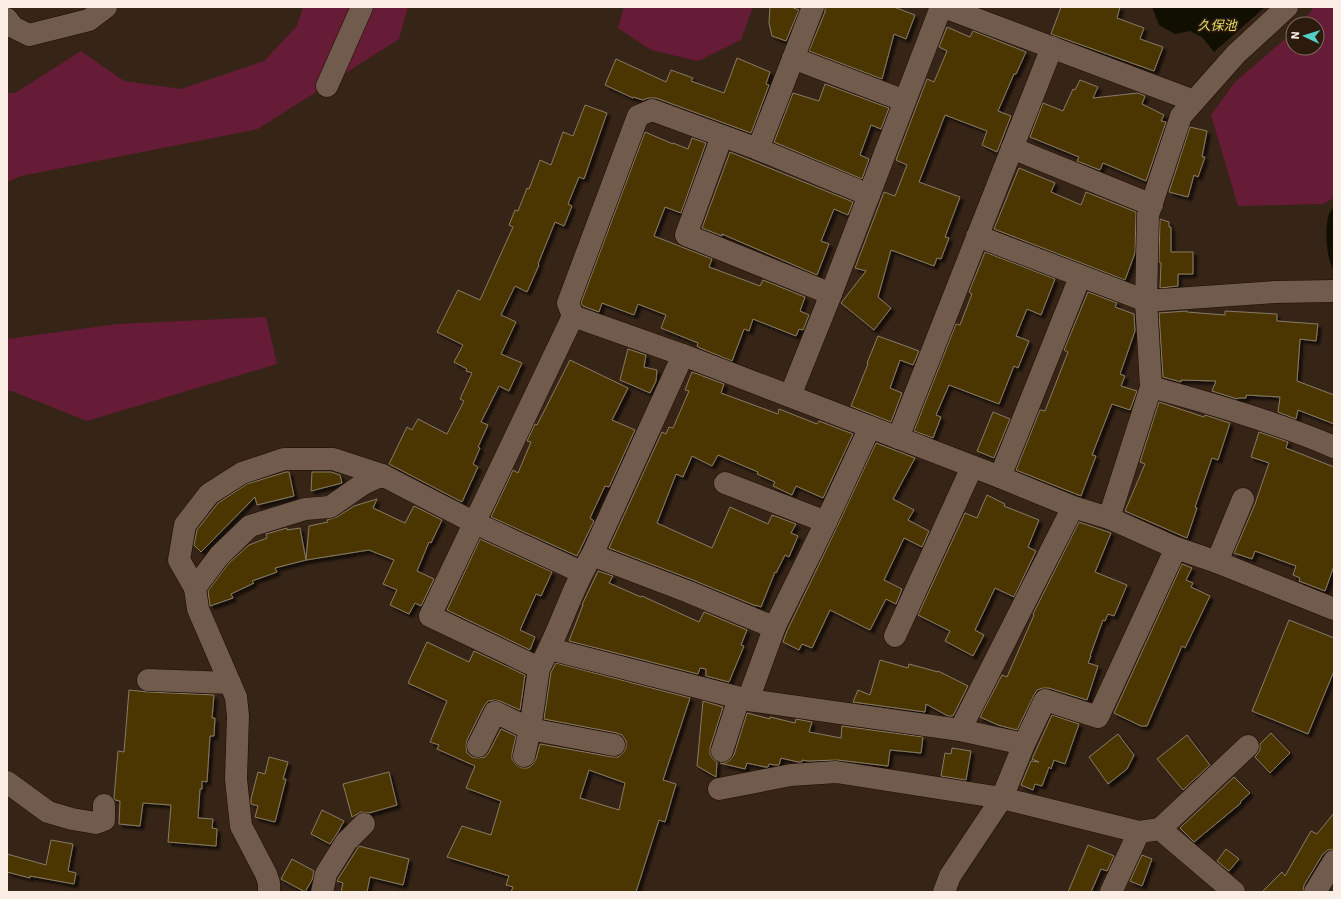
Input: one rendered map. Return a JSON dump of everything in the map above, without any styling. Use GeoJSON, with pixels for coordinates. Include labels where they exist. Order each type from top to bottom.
{"type":"FeatureCollection","features":[{"type":"Feature","properties":{"kind":"street"},"geometry":{"type":"LineString","coordinates":[[7,19],[14,27],[29,35],[89,20],[106,7]]}},
{"type":"Feature","properties":{"kind":"street"},"geometry":{"type":"LineString","coordinates":[[327,86],[362,7]]}},
{"type":"Feature","properties":{"kind":"street"},"geometry":{"type":"LineString","coordinates":[[758,149],[813,7]]}},
{"type":"Feature","properties":{"kind":"street"},"geometry":{"type":"LineString","coordinates":[[790,396],[831,294],[941,7]]}},
{"type":"Feature","properties":{"kind":"street"},"geometry":{"type":"LineString","coordinates":[[944,7],[1194,101]]}},
{"type":"Feature","properties":{"kind":"street"},"geometry":{"type":"LineString","coordinates":[[1109,518],[1151,387],[1146,302],[1148,215],[1181,116],[1236,54],[1287,7]]}},
{"type":"Feature","properties":{"kind":"street"},"geometry":{"type":"LineString","coordinates":[[898,438],[1052,47]]}},
{"type":"Feature","properties":{"kind":"street"},"geometry":{"type":"LineString","coordinates":[[793,58],[904,101]]}},
{"type":"Feature","properties":{"kind":"street"},"geometry":{"type":"LineString","coordinates":[[539,668],[430,616],[573,316],[568,303],[638,116],[652,110],[758,149],[869,195]]}},
{"type":"Feature","properties":{"kind":"street"},"geometry":{"type":"LineString","coordinates":[[722,136],[686,235],[831,294]]}},
{"type":"Feature","properties":{"kind":"street"},"geometry":{"type":"LineString","coordinates":[[1012,148],[1152,205]]}},
{"type":"Feature","properties":{"kind":"street"},"geometry":{"type":"LineString","coordinates":[[978,236],[1146,302],[1274,292],[1334,291]]}},
{"type":"Feature","properties":{"kind":"street"},"geometry":{"type":"LineString","coordinates":[[1000,477],[1080,277]]}},
{"type":"Feature","properties":{"kind":"street"},"geometry":{"type":"LineString","coordinates":[[573,316],[683,355],[1000,477],[1073,507],[1109,518],[1176,548],[1217,562],[1334,609]]}},
{"type":"Feature","properties":{"kind":"street"},"geometry":{"type":"LineString","coordinates":[[524,756],[530,728],[539,668],[550,649],[586,564],[683,355]]}},
{"type":"Feature","properties":{"kind":"street"},"geometry":{"type":"LineString","coordinates":[[1151,387],[1236,411],[1301,433],[1334,447]]}},
{"type":"Feature","properties":{"kind":"street"},"geometry":{"type":"LineString","coordinates":[[722,751],[775,626],[826,522],[870,427]]}},
{"type":"Feature","properties":{"kind":"street"},"geometry":{"type":"LineString","coordinates":[[269,892],[269,883],[266,874],[241,826],[236,779],[238,716],[236,697],[198,609],[195,588],[179,560],[185,525],[209,494],[242,473],[284,459],[333,459],[382,475],[474,523],[586,564],[689,592],[766,624],[775,626]]}},
{"type":"Feature","properties":{"kind":"street"},"geometry":{"type":"LineString","coordinates":[[895,636],[972,467]]}},
{"type":"Feature","properties":{"kind":"street"},"geometry":{"type":"LineString","coordinates":[[195,588],[220,556],[250,526],[305,509],[330,507],[363,484],[382,475]]}},
{"type":"Feature","properties":{"kind":"street"},"geometry":{"type":"LineString","coordinates":[[725,483],[826,522]]}},
{"type":"Feature","properties":{"kind":"street"},"geometry":{"type":"LineString","coordinates":[[1217,562],[1242,499]]}},
{"type":"Feature","properties":{"kind":"street"},"geometry":{"type":"LineString","coordinates":[[960,730],[1073,507]]}},
{"type":"Feature","properties":{"kind":"street"},"geometry":{"type":"LineString","coordinates":[[944,892],[950,876],[1002,798],[1024,744],[1045,700],[1098,717],[1176,548]]}},
{"type":"Feature","properties":{"kind":"street"},"geometry":{"type":"LineString","coordinates":[[550,649],[744,699],[960,730],[1024,744]]}},
{"type":"Feature","properties":{"kind":"street"},"geometry":{"type":"LineString","coordinates":[[148,680],[230,683]]}},
{"type":"Feature","properties":{"kind":"street"},"geometry":{"type":"LineString","coordinates":[[478,746],[494,712],[530,728],[614,744]]}},
{"type":"Feature","properties":{"kind":"street"},"geometry":{"type":"LineString","coordinates":[[719,789],[791,775],[836,772],[1002,798],[1139,832],[1160,829],[1248,746]]}},
{"type":"Feature","properties":{"kind":"street"},"geometry":{"type":"LineString","coordinates":[[7,782],[48,812],[72,819],[96,823],[104,820],[104,805]]}},
{"type":"Feature","properties":{"kind":"street"},"geometry":{"type":"LineString","coordinates":[[322,892],[326,874],[346,842],[364,824]]}},
{"type":"Feature","properties":{"kind":"street"},"geometry":{"type":"LineString","coordinates":[[1160,829],[1234,892]]}},
{"type":"Feature","properties":{"kind":"street"},"geometry":{"type":"LineString","coordinates":[[1111,892],[1139,832]]}},
{"type":"Feature","properties":{"kind":"street"},"geometry":{"type":"LineString","coordinates":[[1315,892],[1334,861]]}},
{"type":"Feature","properties":{"kind":"shaded area"},"geometry":{"type":"Polygon","coordinates":[[[303,7],[408,7],[399,39],[258,129],[21,176],[7,182],[7,93],[15,93],[81,51],[124,81],[181,89],[264,61],[297,26],[303,7]]]}},
{"type":"Feature","properties":{"kind":"shaded area"},"geometry":{"type":"Polygon","coordinates":[[[624,7],[753,7],[741,40],[698,61],[651,50],[618,28],[624,7]]]}},
{"type":"Feature","properties":{"kind":"shaded area"},"geometry":{"type":"Polygon","coordinates":[[[1314,7],[1334,7],[1334,198],[1323,204],[1238,206],[1211,115],[1234,83],[1285,39],[1285,56],[1325,56],[1325,16],[1308,16],[1314,7]]]}},
{"type":"Feature","properties":{"kind":"shaded area"},"geometry":{"type":"Polygon","coordinates":[[[266,317],[277,364],[87,421],[12,391],[7,391],[7,339],[117,324],[266,317]]]}},
{"type":"Feature","properties":{"kind":"water","name":"久保池"},"geometry":{"type":"Polygon","coordinates":[[[1152,7],[1265,7],[1214,52],[1202,37],[1190,31],[1175,34],[1159,25],[1152,7]]]}},
{"type":"Feature","properties":{"kind":"water"},"geometry":{"type":"Polygon","coordinates":[[[1334,206],[1334,271],[1329,259],[1326,237],[1328,217],[1334,206]]]}},
{"type":"Feature","properties":{"kind":"building"},"geometry":{"type":"Polygon","coordinates":[[[770,7],[791,7],[799,10],[786,41],[772,36],[769,23],[770,7]]]}},
{"type":"Feature","properties":{"kind":"building"},"geometry":{"type":"Polygon","coordinates":[[[825,7],[894,7],[915,15],[906,39],[894,34],[882,79],[809,51],[825,12],[825,7]]]}},
{"type":"Feature","properties":{"kind":"building"},"geometry":{"type":"Polygon","coordinates":[[[1061,7],[1120,7],[1117,18],[1144,28],[1140,39],[1163,47],[1154,71],[1051,34],[1061,7]]]}},
{"type":"Feature","properties":{"kind":"building"},"geometry":{"type":"Polygon","coordinates":[[[947,27],[970,37],[973,31],[1026,52],[1016,74],[1014,74],[998,111],[1011,116],[997,152],[982,145],[987,131],[945,115],[919,182],[960,197],[945,237],[949,238],[941,259],[937,258],[934,266],[891,250],[878,297],[891,308],[874,330],[841,303],[866,271],[855,268],[884,192],[895,196],[907,165],[896,160],[927,79],[934,82],[947,51],[939,47],[947,27]]]}},
{"type":"Feature","properties":{"kind":"building"},"geometry":{"type":"Polygon","coordinates":[[[737,58],[770,72],[766,84],[769,85],[751,133],[656,98],[648,98],[643,100],[633,98],[605,85],[616,59],[666,82],[671,70],[693,78],[691,81],[724,93],[737,58]]]}},
{"type":"Feature","properties":{"kind":"building"},"geometry":{"type":"Polygon","coordinates":[[[1080,80],[1098,87],[1093,98],[1138,93],[1145,96],[1142,104],[1164,115],[1161,121],[1166,122],[1146,181],[1103,163],[1100,170],[1077,161],[1079,157],[1030,137],[1043,103],[1063,111],[1073,89],[1075,90],[1080,80]]]}},
{"type":"Feature","properties":{"kind":"building"},"geometry":{"type":"Polygon","coordinates":[[[825,84],[889,108],[881,129],[871,125],[860,155],[869,159],[862,179],[774,142],[793,93],[819,101],[825,84]]]}},
{"type":"Feature","properties":{"kind":"building"},"geometry":{"type":"Polygon","coordinates":[[[585,105],[607,113],[584,179],[579,177],[568,204],[572,206],[564,226],[555,222],[527,292],[515,286],[501,315],[516,322],[501,354],[522,363],[509,391],[499,386],[481,422],[488,425],[478,447],[480,448],[473,464],[478,467],[462,502],[389,464],[407,427],[412,430],[418,419],[447,434],[464,401],[460,399],[472,373],[466,371],[467,369],[454,362],[463,345],[437,332],[458,290],[480,300],[513,227],[509,225],[515,210],[518,211],[527,188],[529,189],[540,160],[551,165],[563,132],[573,136],[585,105]]]}},
{"type":"Feature","properties":{"kind":"building"},"geometry":{"type":"Polygon","coordinates":[[[1190,127],[1207,131],[1202,157],[1205,157],[1198,177],[1194,175],[1188,197],[1169,192],[1190,127]]]}},
{"type":"Feature","properties":{"kind":"building"},"geometry":{"type":"Polygon","coordinates":[[[645,132],[688,149],[692,138],[706,143],[681,213],[665,207],[654,236],[712,259],[709,267],[760,286],[763,280],[805,297],[800,311],[809,315],[803,330],[799,329],[796,336],[753,319],[749,331],[744,329],[732,361],[700,348],[697,346],[698,343],[661,328],[666,315],[638,304],[634,315],[602,303],[599,312],[583,306],[581,303],[645,132]]]}},
{"type":"Feature","properties":{"kind":"building"},"geometry":{"type":"Polygon","coordinates":[[[730,152],[853,202],[848,215],[834,209],[821,241],[829,244],[817,275],[722,234],[722,236],[702,228],[730,152]]]}},
{"type":"Feature","properties":{"kind":"building"},"geometry":{"type":"Polygon","coordinates":[[[1019,168],[1055,183],[1051,192],[1081,205],[1086,192],[1136,212],[1135,253],[1125,280],[994,229],[1019,168]]]}},
{"type":"Feature","properties":{"kind":"building"},"geometry":{"type":"Polygon","coordinates":[[[1160,219],[1169,222],[1169,227],[1171,227],[1171,252],[1193,252],[1193,274],[1178,274],[1178,286],[1160,288],[1160,219]]]}},
{"type":"Feature","properties":{"kind":"building"},"geometry":{"type":"Polygon","coordinates":[[[985,252],[1055,279],[1041,315],[1027,309],[1016,336],[1029,341],[1018,368],[1014,366],[999,404],[949,385],[936,415],[941,417],[933,438],[914,431],[956,324],[960,325],[972,294],[969,292],[985,252]]]}},
{"type":"Feature","properties":{"kind":"building"},"geometry":{"type":"Polygon","coordinates":[[[1088,292],[1117,303],[1115,307],[1134,314],[1135,331],[1120,374],[1125,376],[1121,386],[1137,391],[1130,410],[1112,404],[1092,455],[1096,456],[1081,496],[1016,470],[1040,410],[1045,411],[1068,352],[1064,350],[1088,292]]]}},
{"type":"Feature","properties":{"kind":"building"},"geometry":{"type":"Polygon","coordinates":[[[1187,311],[1225,315],[1225,311],[1277,314],[1277,321],[1318,324],[1316,341],[1300,339],[1297,381],[1334,395],[1334,424],[1298,410],[1296,419],[1278,412],[1280,397],[1246,395],[1246,398],[1237,399],[1212,391],[1216,381],[1181,380],[1181,382],[1163,377],[1159,313],[1187,311]]]}},
{"type":"Feature","properties":{"kind":"building"},"geometry":{"type":"Polygon","coordinates":[[[878,336],[919,351],[913,365],[900,360],[890,388],[902,393],[891,422],[851,406],[878,336]]]}},
{"type":"Feature","properties":{"kind":"building"},"geometry":{"type":"Polygon","coordinates":[[[628,349],[646,355],[644,367],[657,370],[656,381],[650,393],[620,380],[628,349]]]}},
{"type":"Feature","properties":{"kind":"building"},"geometry":{"type":"Polygon","coordinates":[[[570,360],[628,388],[612,420],[635,430],[609,487],[605,486],[590,518],[594,521],[577,556],[491,517],[513,470],[518,473],[531,442],[527,441],[535,424],[537,425],[570,360]]]}},
{"type":"Feature","properties":{"kind":"building"},"geometry":{"type":"Polygon","coordinates":[[[692,372],[724,384],[721,393],[778,414],[779,409],[817,424],[819,421],[853,434],[823,498],[796,486],[792,495],[773,486],[775,482],[757,474],[758,472],[718,455],[712,466],[692,456],[683,477],[676,474],[657,523],[712,548],[730,507],[768,524],[772,515],[796,524],[791,533],[798,536],[789,557],[785,555],[776,573],[775,572],[761,607],[609,548],[662,432],[666,434],[669,427],[673,428],[689,391],[685,390],[692,372]]]}},
{"type":"Feature","properties":{"kind":"building"},"geometry":{"type":"Polygon","coordinates":[[[1159,402],[1204,417],[1205,415],[1230,423],[1218,460],[1212,458],[1195,507],[1197,508],[1187,538],[1125,511],[1145,464],[1140,462],[1159,402]]]}},
{"type":"Feature","properties":{"kind":"building"},"geometry":{"type":"Polygon","coordinates":[[[993,412],[1010,419],[994,458],[977,451],[993,412]]]}},
{"type":"Feature","properties":{"kind":"building"},"geometry":{"type":"Polygon","coordinates":[[[1259,432],[1288,442],[1286,448],[1334,467],[1334,566],[1325,591],[1299,581],[1300,578],[1293,575],[1296,566],[1255,551],[1252,559],[1234,553],[1255,504],[1269,463],[1251,457],[1259,432]]]}},
{"type":"Feature","properties":{"kind":"building"},"geometry":{"type":"Polygon","coordinates":[[[876,443],[915,458],[893,499],[914,510],[908,520],[929,531],[922,547],[904,538],[884,580],[902,589],[896,604],[886,599],[870,630],[830,610],[812,648],[802,644],[799,650],[783,642],[787,631],[876,443]]]}},
{"type":"Feature","properties":{"kind":"building"},"geometry":{"type":"Polygon","coordinates":[[[289,472],[294,496],[257,505],[255,497],[201,552],[194,545],[197,530],[218,503],[247,484],[289,472]]]}},
{"type":"Feature","properties":{"kind":"building"},"geometry":{"type":"Polygon","coordinates":[[[312,472],[331,472],[340,475],[342,483],[311,491],[312,472]]]}},
{"type":"Feature","properties":{"kind":"building"},"geometry":{"type":"Polygon","coordinates":[[[987,495],[1005,504],[1004,506],[1039,520],[1028,547],[1036,551],[1014,597],[995,588],[975,630],[984,635],[973,656],[945,641],[950,631],[918,615],[965,513],[977,518],[987,495]]]}},
{"type":"Feature","properties":{"kind":"building"},"geometry":{"type":"Polygon","coordinates":[[[377,499],[373,508],[405,523],[414,506],[442,520],[431,543],[429,542],[417,571],[434,579],[421,606],[415,603],[409,614],[390,605],[397,590],[383,584],[394,560],[369,550],[306,560],[309,526],[328,522],[327,520],[337,517],[354,506],[377,499]]]}},
{"type":"Feature","properties":{"kind":"building"},"geometry":{"type":"Polygon","coordinates":[[[1079,522],[1111,533],[1095,572],[1127,585],[1114,616],[1108,614],[1105,621],[1103,620],[1090,656],[1088,663],[1098,666],[1087,700],[1049,688],[1043,688],[1037,690],[1017,730],[998,725],[980,717],[1002,675],[1007,677],[1034,615],[1033,614],[1079,522]]]}},
{"type":"Feature","properties":{"kind":"building"},"geometry":{"type":"Polygon","coordinates":[[[287,528],[287,530],[300,528],[306,560],[275,568],[277,572],[252,581],[254,583],[231,594],[233,598],[210,606],[208,591],[228,564],[249,545],[267,538],[266,534],[287,528]]]}},
{"type":"Feature","properties":{"kind":"building"},"geometry":{"type":"Polygon","coordinates":[[[480,539],[552,572],[541,596],[536,594],[520,630],[535,637],[530,650],[447,610],[480,539]]]}},
{"type":"Feature","properties":{"kind":"building"},"geometry":{"type":"Polygon","coordinates":[[[1182,564],[1192,568],[1186,580],[1193,583],[1191,587],[1210,596],[1185,648],[1182,646],[1147,726],[1141,726],[1114,713],[1182,564]]]}},
{"type":"Feature","properties":{"kind":"building"},"geometry":{"type":"Polygon","coordinates":[[[598,571],[613,576],[609,583],[699,622],[704,612],[747,630],[741,645],[744,646],[729,682],[706,676],[706,669],[700,668],[698,674],[569,641],[582,605],[598,571]]]}},
{"type":"Feature","properties":{"kind":"building"},"geometry":{"type":"Polygon","coordinates":[[[1289,620],[1334,638],[1334,671],[1308,734],[1252,711],[1289,620]]]}},
{"type":"Feature","properties":{"kind":"building"},"geometry":{"type":"Polygon","coordinates":[[[427,642],[469,662],[474,651],[525,675],[520,710],[500,701],[488,701],[467,740],[466,746],[467,753],[472,757],[485,757],[501,729],[516,736],[512,759],[516,765],[522,768],[528,768],[533,764],[540,744],[612,757],[618,757],[626,748],[626,741],[622,735],[617,733],[544,719],[551,672],[556,663],[690,698],[663,780],[676,784],[665,822],[659,820],[636,892],[511,892],[513,887],[506,885],[509,876],[447,857],[462,826],[491,835],[501,801],[466,788],[475,766],[437,749],[439,745],[430,742],[447,701],[408,683],[427,642]],[[589,770],[580,798],[619,810],[625,783],[589,770]]]}},
{"type":"Feature","properties":{"kind":"building"},"geometry":{"type":"Polygon","coordinates":[[[880,660],[908,668],[909,664],[938,671],[968,686],[953,716],[948,716],[926,704],[925,712],[853,702],[858,690],[870,695],[880,660]]]}},
{"type":"Feature","properties":{"kind":"building"},"geometry":{"type":"Polygon","coordinates":[[[129,690],[214,695],[212,718],[215,718],[214,736],[210,736],[207,782],[202,781],[202,789],[200,789],[198,818],[213,819],[212,828],[217,829],[216,846],[168,842],[171,805],[143,803],[140,826],[119,824],[120,801],[115,800],[114,798],[118,751],[124,752],[129,690]]]}},
{"type":"Feature","properties":{"kind":"building"},"geometry":{"type":"Polygon","coordinates":[[[703,701],[723,707],[710,748],[710,754],[717,762],[716,777],[697,766],[703,701]]]}},
{"type":"Feature","properties":{"kind":"building"},"geometry":{"type":"Polygon","coordinates":[[[747,713],[795,723],[796,719],[812,722],[809,732],[841,738],[842,726],[923,737],[921,753],[890,750],[888,766],[838,760],[802,760],[802,762],[798,762],[781,758],[779,765],[769,764],[768,767],[765,767],[747,763],[745,769],[720,763],[725,763],[734,755],[747,713]]]}},
{"type":"Feature","properties":{"kind":"building"},"geometry":{"type":"Polygon","coordinates":[[[1052,715],[1079,724],[1065,764],[1054,760],[1051,769],[1049,767],[1042,786],[1035,784],[1033,790],[1021,785],[1031,761],[1039,762],[1032,759],[1052,715]]]}},
{"type":"Feature","properties":{"kind":"building"},"geometry":{"type":"Polygon","coordinates":[[[1271,733],[1290,753],[1270,773],[1255,757],[1260,750],[1260,744],[1271,733]]]}},
{"type":"Feature","properties":{"kind":"building"},"geometry":{"type":"Polygon","coordinates":[[[1118,734],[1134,755],[1127,769],[1108,784],[1089,757],[1118,734]]]}},
{"type":"Feature","properties":{"kind":"building"},"geometry":{"type":"Polygon","coordinates":[[[1187,735],[1210,765],[1183,790],[1157,759],[1187,735]]]}},
{"type":"Feature","properties":{"kind":"building"},"geometry":{"type":"Polygon","coordinates":[[[952,748],[971,751],[966,780],[941,776],[945,753],[951,754],[952,748]]]}},
{"type":"Feature","properties":{"kind":"building"},"geometry":{"type":"Polygon","coordinates":[[[269,757],[288,762],[283,779],[286,779],[275,822],[255,817],[258,806],[251,804],[258,772],[265,774],[269,757]]]}},
{"type":"Feature","properties":{"kind":"building"},"geometry":{"type":"Polygon","coordinates":[[[389,772],[397,805],[369,813],[361,812],[352,817],[343,784],[389,772]]]}},
{"type":"Feature","properties":{"kind":"building"},"geometry":{"type":"Polygon","coordinates":[[[1234,777],[1250,793],[1240,802],[1241,803],[1194,842],[1180,828],[1234,777]]]}},
{"type":"Feature","properties":{"kind":"building"},"geometry":{"type":"Polygon","coordinates":[[[322,810],[344,821],[330,844],[311,834],[322,810]]]}},
{"type":"Feature","properties":{"kind":"building"},"geometry":{"type":"Polygon","coordinates":[[[1334,813],[1334,849],[1328,850],[1323,854],[1304,885],[1303,892],[1262,892],[1282,872],[1285,876],[1311,831],[1317,834],[1334,813]]]}},
{"type":"Feature","properties":{"kind":"building"},"geometry":{"type":"Polygon","coordinates":[[[51,840],[73,844],[68,871],[76,873],[74,884],[30,876],[30,878],[7,872],[7,854],[46,865],[51,840]]]}},
{"type":"Feature","properties":{"kind":"building"},"geometry":{"type":"Polygon","coordinates":[[[1088,845],[1114,856],[1107,871],[1101,869],[1091,892],[1068,892],[1088,845]]]}},
{"type":"Feature","properties":{"kind":"building"},"geometry":{"type":"Polygon","coordinates":[[[359,846],[409,859],[403,885],[370,877],[367,892],[341,892],[343,883],[337,881],[359,846]]]}},
{"type":"Feature","properties":{"kind":"building"},"geometry":{"type":"Polygon","coordinates":[[[1226,849],[1239,859],[1229,871],[1217,861],[1226,849]]]}},
{"type":"Feature","properties":{"kind":"building"},"geometry":{"type":"Polygon","coordinates":[[[1142,855],[1152,859],[1142,886],[1130,881],[1142,855]]]}},
{"type":"Feature","properties":{"kind":"building"},"geometry":{"type":"Polygon","coordinates":[[[292,859],[314,871],[312,880],[305,892],[281,879],[292,859]]]}}]}
